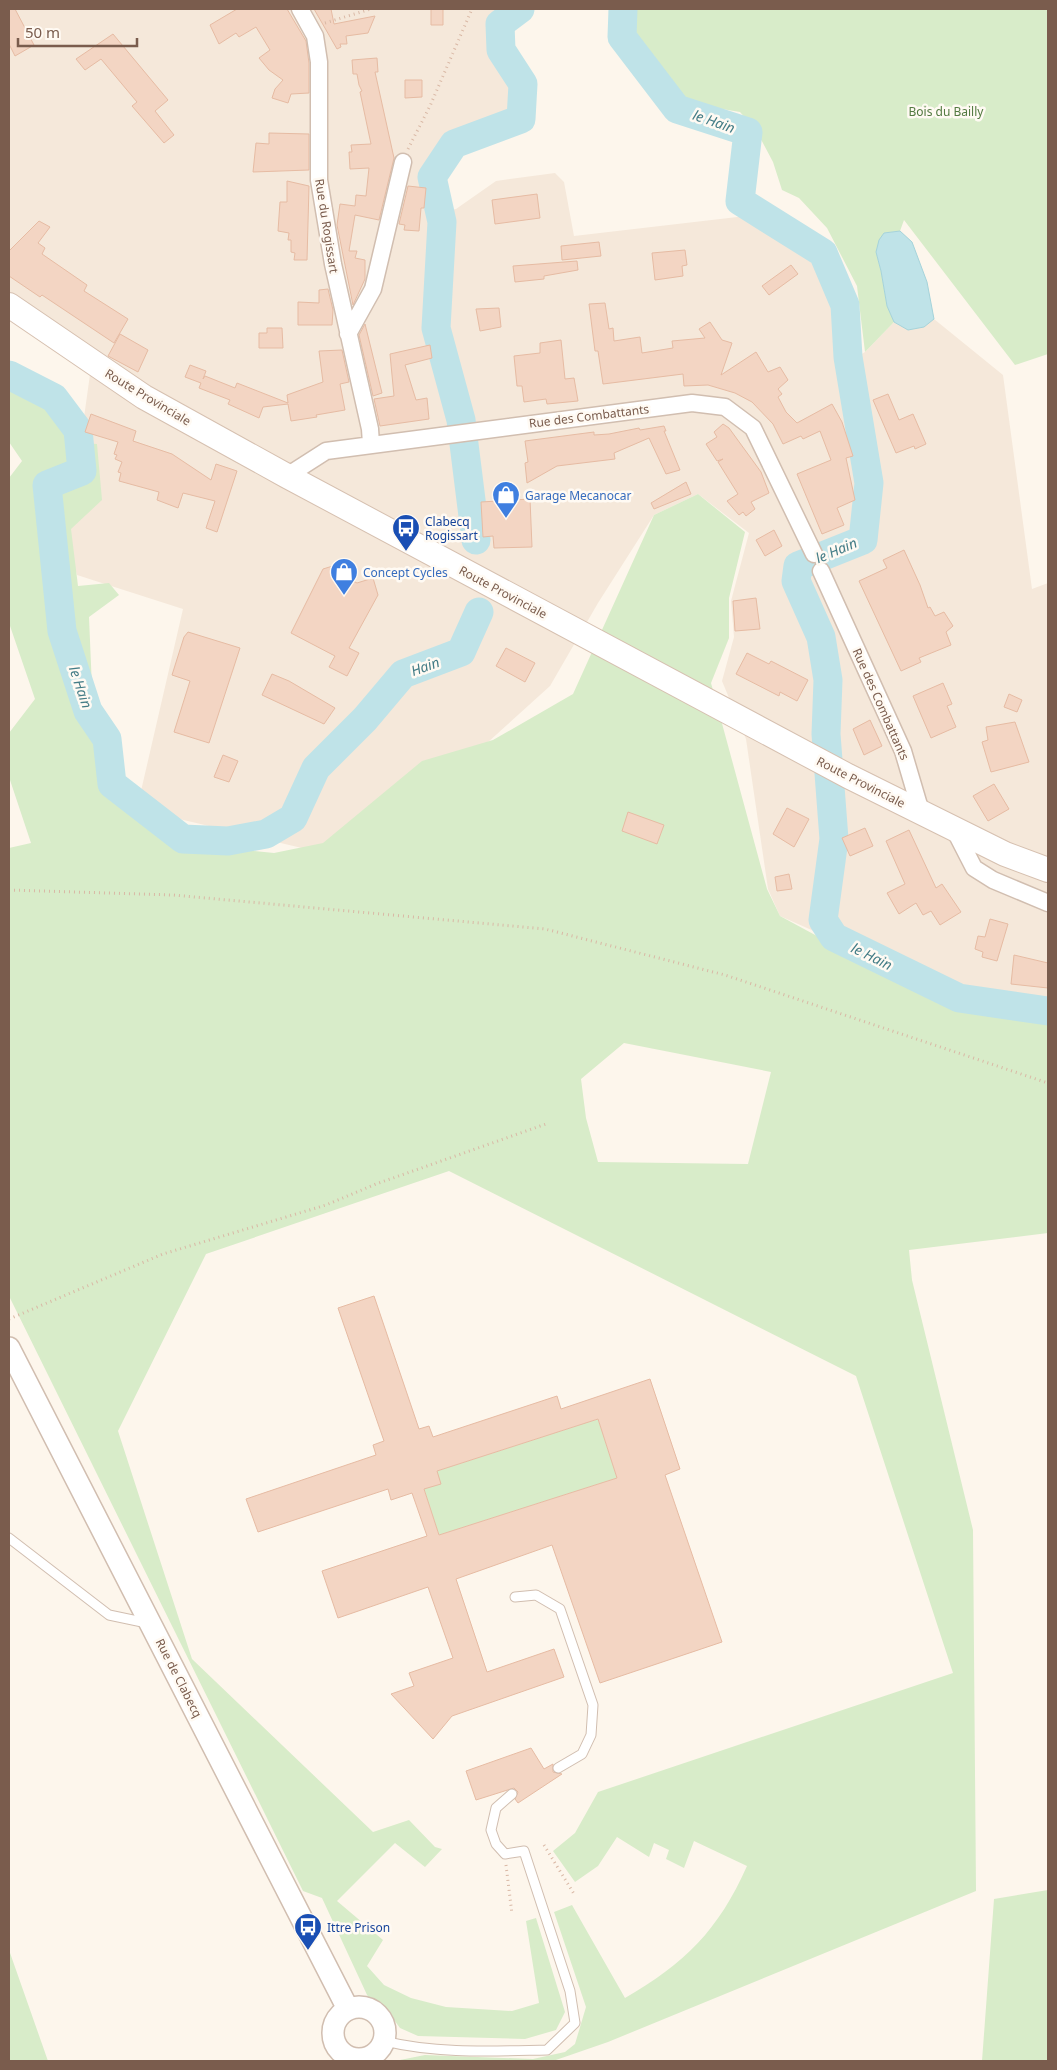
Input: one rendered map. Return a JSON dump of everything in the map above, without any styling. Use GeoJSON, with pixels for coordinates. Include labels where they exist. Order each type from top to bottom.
{"type":"FeatureCollection","features":[{"type":"Feature","properties":{"kind":"main road","name":"Route Provinciale"},"geometry":{"type":"LineString","coordinates":[[9,306],[144,396],[286,476],[848,776],[955,831],[1004,854],[1048,870]]}},
{"type":"Feature","properties":{"kind":"street","name":"Rue du Rogissart"},"geometry":{"type":"LineString","coordinates":[[300,9],[315,36],[319,62],[319,180],[333,264],[370,429],[371,444]]}},
{"type":"Feature","properties":{"kind":"street"},"geometry":{"type":"LineString","coordinates":[[348,334],[372,289],[403,162]]}},
{"type":"Feature","properties":{"kind":"street","name":"Rue des Combattants"},"geometry":{"type":"LineString","coordinates":[[286,476],[326,451],[692,403],[725,407],[753,428],[814,554]]}},
{"type":"Feature","properties":{"kind":"street","name":"Rue des Combattants"},"geometry":{"type":"LineString","coordinates":[[821,571],[903,751],[921,812]]}},
{"type":"Feature","properties":{"kind":"street"},"geometry":{"type":"LineString","coordinates":[[955,831],[974,868],[993,880],[1048,903]]}},
{"type":"Feature","properties":{"kind":"street","name":"Rue de Clabecq"},"geometry":{"type":"LineString","coordinates":[[9,1348],[348,2009]]}},
{"type":"Feature","properties":{"kind":"street"},"geometry":{"type":"LineString","coordinates":[[358,2006],[368,2008],[377,2013],[383,2021],[386,2031],[384,2041],[369,2059],[360,2059],[343,2053],[334,2038],[333,2030],[341,2014],[348,2009],[358,2006]]}},
{"type":"Feature","properties":{"kind":"lane"},"geometry":{"type":"LineString","coordinates":[[9,1538],[109,1615],[152,1624]]}},
{"type":"Feature","properties":{"kind":"lane"},"geometry":{"type":"LineString","coordinates":[[515,1597],[536,1595],[560,1609],[593,1705],[591,1735],[582,1754],[558,1768]]}},
{"type":"Feature","properties":{"kind":"lane"},"geometry":{"type":"LineString","coordinates":[[384,2041],[406,2046],[477,2051],[546,2050],[575,2023],[570,1991],[524,1851],[505,1854],[496,1844],[491,1830],[496,1808],[512,1794]]}},
{"type":"Feature","properties":{"kind":"path"},"geometry":{"type":"LineString","coordinates":[[310,27],[371,9]]}},
{"type":"Feature","properties":{"kind":"path"},"geometry":{"type":"LineString","coordinates":[[403,162],[472,9]]}},
{"type":"Feature","properties":{"kind":"path"},"geometry":{"type":"LineString","coordinates":[[9,890],[173,895],[544,929],[725,975],[1048,1083]]}},
{"type":"Feature","properties":{"kind":"path"},"geometry":{"type":"LineString","coordinates":[[9,1319],[163,1254],[326,1205],[376,1184],[546,1124]]}},
{"type":"Feature","properties":{"kind":"path"},"geometry":{"type":"LineString","coordinates":[[544,1845],[574,1894]]}},
{"type":"Feature","properties":{"kind":"path"},"geometry":{"type":"LineString","coordinates":[[505,1854],[512,1914]]}},
{"type":"Feature","properties":{"kind":"shaded area"},"geometry":{"type":"Polygon","coordinates":[[[9,9],[510,9],[499,19],[494,50],[518,85],[517,114],[455,134],[426,172],[436,212],[456,209],[496,181],[555,173],[564,182],[574,236],[746,216],[788,229],[823,257],[838,308],[839,368],[865,352],[894,322],[908,330],[924,327],[934,319],[1003,375],[1032,589],[1048,583],[1048,1006],[922,979],[780,916],[768,889],[746,739],[722,681],[734,637],[731,601],[749,533],[698,494],[654,515],[598,603],[550,686],[434,791],[336,856],[175,818],[141,791],[183,609],[77,575],[67,539],[93,353],[9,299],[9,9]]]}},
{"type":"Feature","properties":{"kind":"green space","name":"Bois du Bailly"},"geometry":{"type":"Polygon","coordinates":[[[633,9],[1048,9],[1048,354],[1015,365],[904,220],[900,231],[884,233],[876,252],[887,306],[894,322],[865,352],[857,286],[827,228],[799,198],[782,190],[773,162],[756,130],[740,112],[698,105],[676,94],[658,61],[635,36],[633,9]]]}},
{"type":"Feature","properties":{"kind":"green space"},"geometry":{"type":"Polygon","coordinates":[[[9,384],[41,404],[71,442],[97,444],[102,500],[71,529],[78,586],[109,583],[119,595],[89,617],[92,688],[79,718],[96,731],[102,777],[121,805],[165,842],[274,853],[323,843],[422,761],[493,740],[573,694],[654,515],[698,494],[745,532],[729,598],[729,638],[711,683],[767,889],[780,916],[915,989],[1048,1010],[1048,1233],[909,1250],[912,1280],[973,1530],[976,1891],[608,2042],[553,2061],[395,2061],[425,2055],[533,2059],[565,2052],[575,2044],[586,2007],[554,1912],[572,1905],[625,1998],[665,1972],[682,1958],[711,1927],[736,1889],[747,1866],[694,1841],[684,1868],[666,1859],[669,1850],[654,1843],[649,1857],[617,1837],[598,1866],[575,1882],[553,1851],[575,1833],[598,1792],[953,1673],[856,1376],[449,1171],[206,1254],[118,1431],[192,1659],[373,1832],[409,1820],[435,1847],[442,1849],[425,1867],[395,1843],[337,1901],[383,1940],[367,1966],[384,1985],[411,1998],[446,2007],[512,2011],[539,2003],[526,1921],[536,1918],[565,2012],[556,2030],[525,2039],[418,2036],[400,2028],[383,2005],[368,1997],[322,1898],[303,1891],[9,1296],[9,848],[31,843],[9,777],[9,733],[35,699],[9,623],[9,478],[22,461],[9,442],[9,384]],[[624,1043],[581,1079],[586,1118],[598,1162],[748,1164],[771,1072],[624,1043]]]}},
{"type":"Feature","properties":{"kind":"green space"},"geometry":{"type":"Polygon","coordinates":[[[598,1419],[617,1478],[439,1535],[424,1489],[437,1471],[598,1419]]]}},
{"type":"Feature","properties":{"kind":"green space"},"geometry":{"type":"Polygon","coordinates":[[[1048,1890],[1048,2061],[982,2061],[994,1899],[1048,1890]]]}},
{"type":"Feature","properties":{"kind":"green space"},"geometry":{"type":"Polygon","coordinates":[[[9,1950],[48,2061],[9,2061],[9,1950]]]}},
{"type":"Feature","properties":{"kind":"water"},"geometry":{"type":"Polygon","coordinates":[[[900,231],[912,242],[927,282],[934,319],[924,327],[908,330],[894,322],[887,306],[876,252],[879,240],[884,233],[900,231]]]}},
{"type":"Feature","properties":{"kind":"building"},"geometry":{"type":"Polygon","coordinates":[[[9,9],[15,9],[34,45],[15,56],[9,44],[9,9]]]}},
{"type":"Feature","properties":{"kind":"building"},"geometry":{"type":"Polygon","coordinates":[[[237,9],[287,9],[306,41],[309,63],[309,93],[291,94],[288,103],[272,98],[275,89],[283,80],[269,70],[259,58],[270,50],[256,27],[239,37],[236,33],[219,44],[210,25],[237,9]]]}},
{"type":"Feature","properties":{"kind":"building"},"geometry":{"type":"Polygon","coordinates":[[[314,9],[331,9],[334,24],[375,16],[368,33],[346,36],[347,44],[340,44],[341,47],[337,49],[314,9]]]}},
{"type":"Feature","properties":{"kind":"building"},"geometry":{"type":"Polygon","coordinates":[[[431,9],[443,9],[443,25],[431,25],[431,9]]]}},
{"type":"Feature","properties":{"kind":"building"},"geometry":{"type":"Polygon","coordinates":[[[113,34],[168,100],[155,111],[174,135],[164,143],[132,106],[137,102],[101,59],[85,70],[76,59],[113,34]]]}},
{"type":"Feature","properties":{"kind":"building"},"geometry":{"type":"Polygon","coordinates":[[[377,58],[378,72],[375,72],[394,158],[379,220],[355,215],[349,251],[357,251],[355,258],[365,260],[365,279],[353,305],[337,225],[340,204],[355,206],[356,195],[366,196],[369,168],[350,169],[349,152],[352,152],[351,145],[371,144],[360,92],[362,91],[357,74],[353,74],[352,60],[377,58]]]}},
{"type":"Feature","properties":{"kind":"building"},"geometry":{"type":"Polygon","coordinates":[[[405,80],[422,80],[422,97],[405,98],[405,80]]]}},
{"type":"Feature","properties":{"kind":"building"},"geometry":{"type":"Polygon","coordinates":[[[269,133],[309,134],[309,170],[253,172],[256,143],[269,144],[269,133]]]}},
{"type":"Feature","properties":{"kind":"building"},"geometry":{"type":"Polygon","coordinates":[[[287,181],[309,186],[307,260],[294,260],[295,253],[291,252],[291,240],[288,240],[289,233],[278,231],[280,202],[287,202],[287,181]]]}},
{"type":"Feature","properties":{"kind":"building"},"geometry":{"type":"Polygon","coordinates":[[[408,186],[426,188],[424,208],[421,208],[419,231],[404,230],[405,225],[399,224],[408,186]]]}},
{"type":"Feature","properties":{"kind":"building"},"geometry":{"type":"Polygon","coordinates":[[[537,194],[540,218],[495,224],[492,200],[537,194]]]}},
{"type":"Feature","properties":{"kind":"building"},"geometry":{"type":"Polygon","coordinates":[[[39,221],[50,227],[38,243],[45,248],[42,254],[87,285],[84,291],[128,319],[114,343],[42,295],[40,297],[9,276],[9,251],[39,221]]]}},
{"type":"Feature","properties":{"kind":"building"},"geometry":{"type":"Polygon","coordinates":[[[599,242],[601,256],[562,260],[561,246],[599,242]]]}},
{"type":"Feature","properties":{"kind":"building"},"geometry":{"type":"Polygon","coordinates":[[[685,250],[687,265],[682,266],[683,276],[655,280],[652,253],[685,250]]]}},
{"type":"Feature","properties":{"kind":"building"},"geometry":{"type":"Polygon","coordinates":[[[577,261],[578,270],[544,276],[544,279],[515,282],[513,266],[577,261]]]}},
{"type":"Feature","properties":{"kind":"building"},"geometry":{"type":"Polygon","coordinates":[[[791,265],[798,274],[769,295],[762,286],[791,265]]]}},
{"type":"Feature","properties":{"kind":"building"},"geometry":{"type":"Polygon","coordinates":[[[328,289],[333,310],[332,325],[298,325],[298,302],[319,303],[319,290],[328,289]]]}},
{"type":"Feature","properties":{"kind":"building"},"geometry":{"type":"Polygon","coordinates":[[[605,303],[609,329],[613,328],[614,341],[640,337],[642,353],[673,348],[672,341],[705,338],[699,329],[710,322],[722,340],[732,343],[721,375],[756,352],[768,372],[780,367],[788,380],[778,389],[782,394],[778,397],[786,412],[797,423],[832,404],[842,422],[853,456],[846,458],[855,500],[837,508],[844,525],[822,534],[797,474],[831,460],[820,431],[803,439],[801,436],[783,444],[773,424],[752,402],[735,393],[708,385],[684,386],[683,374],[603,384],[598,351],[595,351],[589,304],[605,303]]]}},
{"type":"Feature","properties":{"kind":"building"},"geometry":{"type":"Polygon","coordinates":[[[499,308],[501,327],[480,331],[476,309],[499,308]]]}},
{"type":"Feature","properties":{"kind":"building"},"geometry":{"type":"Polygon","coordinates":[[[365,324],[382,393],[373,396],[359,335],[365,324]]]}},
{"type":"Feature","properties":{"kind":"building"},"geometry":{"type":"Polygon","coordinates":[[[267,328],[282,328],[283,348],[259,348],[259,333],[267,333],[267,328]]]}},
{"type":"Feature","properties":{"kind":"building"},"geometry":{"type":"Polygon","coordinates":[[[120,334],[148,350],[138,372],[108,356],[120,334]]]}},
{"type":"Feature","properties":{"kind":"building"},"geometry":{"type":"Polygon","coordinates":[[[561,340],[565,379],[574,378],[578,401],[547,404],[546,399],[524,402],[522,386],[517,386],[514,356],[540,353],[540,343],[561,340]]]}},
{"type":"Feature","properties":{"kind":"building"},"geometry":{"type":"Polygon","coordinates":[[[430,345],[432,358],[405,365],[416,400],[427,398],[429,419],[380,426],[374,399],[394,396],[390,354],[430,345]]]}},
{"type":"Feature","properties":{"kind":"building"},"geometry":{"type":"Polygon","coordinates":[[[342,350],[349,382],[340,384],[345,410],[316,415],[317,417],[291,421],[288,404],[263,407],[259,418],[228,404],[230,400],[199,388],[201,383],[185,377],[190,365],[206,371],[203,379],[205,376],[235,388],[237,383],[288,403],[287,395],[323,382],[319,351],[342,350]]]}},
{"type":"Feature","properties":{"kind":"building"},"geometry":{"type":"Polygon","coordinates":[[[888,394],[899,420],[913,414],[926,444],[915,449],[914,446],[896,453],[873,400],[888,394]]]}},
{"type":"Feature","properties":{"kind":"building"},"geometry":{"type":"Polygon","coordinates":[[[91,414],[136,431],[133,441],[172,454],[211,480],[216,464],[237,471],[217,532],[206,528],[215,501],[183,493],[178,508],[157,500],[159,492],[119,481],[121,473],[118,472],[122,462],[115,459],[117,455],[114,454],[118,442],[85,432],[91,414]]]}},
{"type":"Feature","properties":{"kind":"building"},"geometry":{"type":"Polygon","coordinates":[[[723,424],[729,428],[761,472],[769,493],[751,502],[755,509],[746,516],[743,512],[739,515],[727,501],[738,494],[718,462],[723,459],[717,461],[706,444],[717,437],[714,432],[723,424]]]}},
{"type":"Feature","properties":{"kind":"building"},"geometry":{"type":"Polygon","coordinates":[[[664,426],[666,431],[664,431],[680,470],[666,474],[649,438],[614,453],[615,459],[557,466],[527,483],[525,463],[528,462],[525,441],[594,432],[594,435],[609,434],[639,428],[640,430],[664,426]]]}},
{"type":"Feature","properties":{"kind":"building"},"geometry":{"type":"Polygon","coordinates":[[[686,482],[691,494],[654,509],[651,503],[686,482]]]}},
{"type":"Feature","properties":{"kind":"building","name":"Garage Mecanocar"},"geometry":{"type":"Polygon","coordinates":[[[530,499],[532,547],[494,548],[493,536],[483,537],[481,502],[530,499]]]}},
{"type":"Feature","properties":{"kind":"building"},"geometry":{"type":"Polygon","coordinates":[[[774,530],[782,546],[765,556],[756,540],[774,530]]]}},
{"type":"Feature","properties":{"kind":"building"},"geometry":{"type":"Polygon","coordinates":[[[904,550],[928,608],[930,607],[935,616],[944,612],[953,626],[946,632],[951,645],[919,658],[921,662],[901,671],[859,581],[887,568],[883,560],[904,550]]]}},
{"type":"Feature","properties":{"kind":"building"},"geometry":{"type":"Polygon","coordinates":[[[336,565],[339,574],[357,583],[373,578],[378,595],[349,648],[359,653],[347,676],[329,667],[335,656],[291,633],[323,569],[336,565]]]}},
{"type":"Feature","properties":{"kind":"building"},"geometry":{"type":"Polygon","coordinates":[[[756,598],[760,629],[735,631],[733,601],[756,598]]]}},
{"type":"Feature","properties":{"kind":"building"},"geometry":{"type":"Polygon","coordinates":[[[188,632],[240,648],[209,743],[174,732],[190,681],[172,675],[184,637],[188,632]]]}},
{"type":"Feature","properties":{"kind":"building"},"geometry":{"type":"Polygon","coordinates":[[[506,648],[535,663],[525,682],[496,666],[506,648]]]}},
{"type":"Feature","properties":{"kind":"building"},"geometry":{"type":"Polygon","coordinates":[[[747,653],[769,664],[771,661],[808,680],[797,701],[780,692],[779,696],[736,674],[747,653]]]}},
{"type":"Feature","properties":{"kind":"building"},"geometry":{"type":"Polygon","coordinates":[[[272,674],[289,681],[335,708],[324,724],[262,695],[272,674]]]}},
{"type":"Feature","properties":{"kind":"building"},"geometry":{"type":"Polygon","coordinates":[[[943,683],[952,704],[947,706],[956,727],[931,738],[913,696],[943,683]]]}},
{"type":"Feature","properties":{"kind":"building"},"geometry":{"type":"Polygon","coordinates":[[[1009,694],[1022,700],[1017,712],[1004,707],[1009,694]]]}},
{"type":"Feature","properties":{"kind":"building"},"geometry":{"type":"Polygon","coordinates":[[[870,720],[882,746],[864,755],[853,729],[870,720]]]}},
{"type":"Feature","properties":{"kind":"building"},"geometry":{"type":"Polygon","coordinates":[[[1015,722],[1029,762],[991,772],[982,742],[988,740],[986,727],[1015,722]]]}},
{"type":"Feature","properties":{"kind":"building"},"geometry":{"type":"Polygon","coordinates":[[[223,755],[238,761],[229,782],[214,777],[223,755]]]}},
{"type":"Feature","properties":{"kind":"building"},"geometry":{"type":"Polygon","coordinates":[[[994,784],[1009,809],[988,821],[973,796],[994,784]]]}},
{"type":"Feature","properties":{"kind":"building"},"geometry":{"type":"Polygon","coordinates":[[[787,808],[809,819],[794,847],[773,834],[787,808]]]}},
{"type":"Feature","properties":{"kind":"building"},"geometry":{"type":"Polygon","coordinates":[[[628,812],[664,825],[657,844],[622,831],[628,812]]]}},
{"type":"Feature","properties":{"kind":"building"},"geometry":{"type":"Polygon","coordinates":[[[865,828],[873,846],[850,856],[842,838],[865,828]]]}},
{"type":"Feature","properties":{"kind":"building"},"geometry":{"type":"Polygon","coordinates":[[[909,830],[936,888],[942,884],[961,912],[940,925],[931,911],[923,915],[916,903],[899,914],[887,893],[905,884],[886,841],[909,830]]]}},
{"type":"Feature","properties":{"kind":"building"},"geometry":{"type":"Polygon","coordinates":[[[789,874],[792,889],[777,891],[775,877],[789,874]]]}},
{"type":"Feature","properties":{"kind":"building"},"geometry":{"type":"Polygon","coordinates":[[[990,919],[1008,924],[997,961],[982,957],[983,952],[975,949],[978,936],[985,937],[990,919]]]}},
{"type":"Feature","properties":{"kind":"building"},"geometry":{"type":"Polygon","coordinates":[[[1014,955],[1048,963],[1048,988],[1011,984],[1014,955]]]}},
{"type":"Feature","properties":{"kind":"building"},"geometry":{"type":"Polygon","coordinates":[[[374,1296],[419,1429],[429,1426],[433,1437],[557,1396],[561,1409],[650,1379],[680,1469],[665,1475],[722,1642],[600,1683],[552,1545],[456,1579],[487,1672],[554,1649],[564,1677],[452,1716],[433,1739],[391,1694],[414,1686],[409,1673],[453,1658],[428,1587],[338,1618],[322,1571],[427,1536],[412,1493],[391,1500],[388,1489],[258,1532],[246,1499],[376,1455],[373,1445],[384,1441],[338,1308],[374,1296]],[[598,1419],[437,1471],[441,1484],[424,1489],[439,1535],[617,1478],[598,1419]]]}},
{"type":"Feature","properties":{"kind":"building"},"geometry":{"type":"Polygon","coordinates":[[[531,1748],[544,1769],[553,1764],[553,1772],[562,1774],[518,1803],[515,1799],[518,1792],[514,1788],[476,1800],[466,1771],[531,1748]]]}},
{"type":"Feature","properties":{"kind":"waterway","name":"le Hain"},"geometry":{"type":"LineString","coordinates":[[476,540],[461,420],[436,328],[442,222],[432,177],[454,144],[521,119],[523,84],[501,50],[500,24],[520,9]]}},
{"type":"Feature","properties":{"kind":"waterway","name":"le Hain"},"geometry":{"type":"LineString","coordinates":[[623,9],[622,37],[677,109],[748,132],[740,201],[823,253],[845,305],[848,357],[869,483],[863,540],[798,566],[796,581],[821,637],[828,680],[826,734],[834,839],[823,920],[834,937],[959,998],[1048,1011]]}},
{"type":"Feature","properties":{"kind":"waterway","name":"le Hain"},"geometry":{"type":"LineString","coordinates":[[9,375],[54,398],[78,430],[82,471],[47,485],[62,631],[88,711],[107,739],[112,784],[183,839],[228,841],[266,834],[293,818],[316,768],[365,719],[403,674],[461,652],[479,612]]}},
{"type":"Feature","properties":{"kind":"place","name":"Garage Mecanocar"},"geometry":{"type":"Point","coordinates":[506,519]}},
{"type":"Feature","properties":{"kind":"place","name":"Clabecq Rogissart"},"geometry":{"type":"Point","coordinates":[406,552]}},
{"type":"Feature","properties":{"kind":"place","name":"Concept Cycles"},"geometry":{"type":"Point","coordinates":[344,596]}},
{"type":"Feature","properties":{"kind":"place","name":"Ittre Prison"},"geometry":{"type":"Point","coordinates":[308,1951]}},
{"type":"Feature","properties":{"kind":"water label","name":"Hain"},"geometry":{"type":"Point","coordinates":[425,666]}}]}
